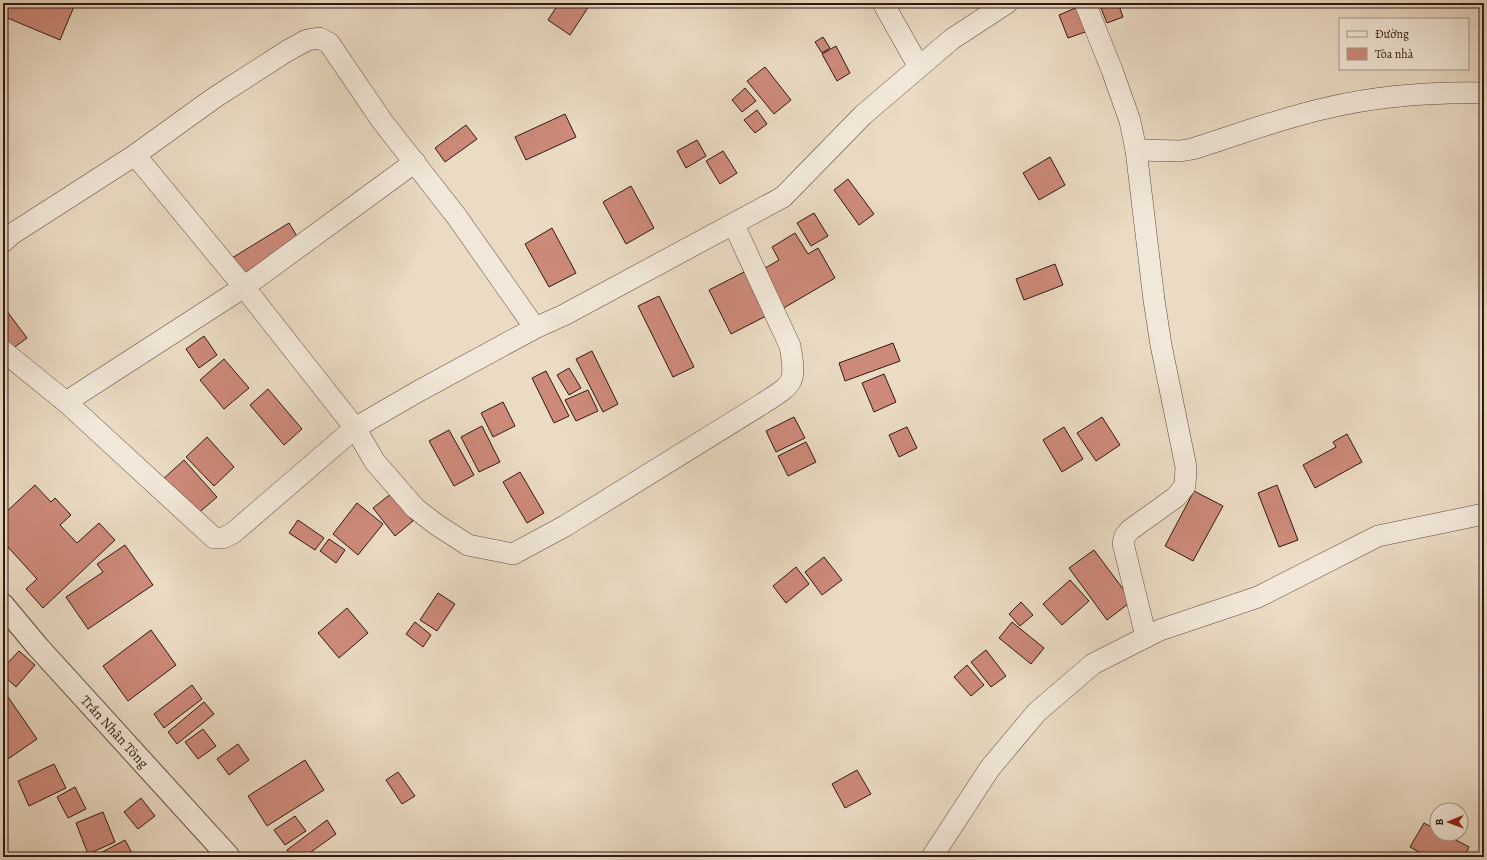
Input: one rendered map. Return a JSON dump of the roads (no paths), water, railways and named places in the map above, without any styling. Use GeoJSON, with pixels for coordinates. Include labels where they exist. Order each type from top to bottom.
{"type":"FeatureCollection","features":[{"type":"Feature","properties":{"kind":"street"},"geometry":{"type":"LineString","coordinates":[[883,3],[919,67]]}},
{"type":"Feature","properties":{"kind":"street"},"geometry":{"type":"LineString","coordinates":[[3,351],[66,402],[214,538],[223,538],[233,533],[355,428],[417,392],[535,328],[564,316],[734,225],[783,197],[863,115],[952,39],[1007,3]]}},
{"type":"Feature","properties":{"kind":"street"},"geometry":{"type":"LineString","coordinates":[[1085,3],[1098,31],[1130,121],[1136,150],[1154,300],[1161,345],[1186,467],[1185,486],[1176,497],[1130,530],[1125,536],[1123,543],[1146,637]]}},
{"type":"Feature","properties":{"kind":"street"},"geometry":{"type":"LineString","coordinates":[[3,242],[12,234],[135,155],[214,98],[287,51],[307,40],[319,38],[329,43],[382,121],[457,217],[535,328]]}},
{"type":"Feature","properties":{"kind":"street"},"geometry":{"type":"LineString","coordinates":[[1136,150],[1180,151],[1192,149],[1326,108],[1369,100],[1439,93],[1484,93]]}},
{"type":"Feature","properties":{"kind":"street"},"geometry":{"type":"LineString","coordinates":[[135,155],[244,287],[355,428],[376,462],[415,508],[436,526],[468,545],[513,554],[565,526],[786,388],[791,382],[794,365],[790,346],[734,225]]}},
{"type":"Feature","properties":{"kind":"street"},"geometry":{"type":"LineString","coordinates":[[66,402],[244,287],[415,162]]}},
{"type":"Feature","properties":{"kind":"street"},"geometry":{"type":"LineString","coordinates":[[932,857],[990,768],[1038,712],[1093,664],[1160,630],[1258,597],[1378,536],[1484,514]]}},
{"type":"Feature","properties":{"kind":"street","name":"Trần Nhân Tông"},"geometry":{"type":"LineString","coordinates":[[3,605],[38,647],[229,857]]}}]}
